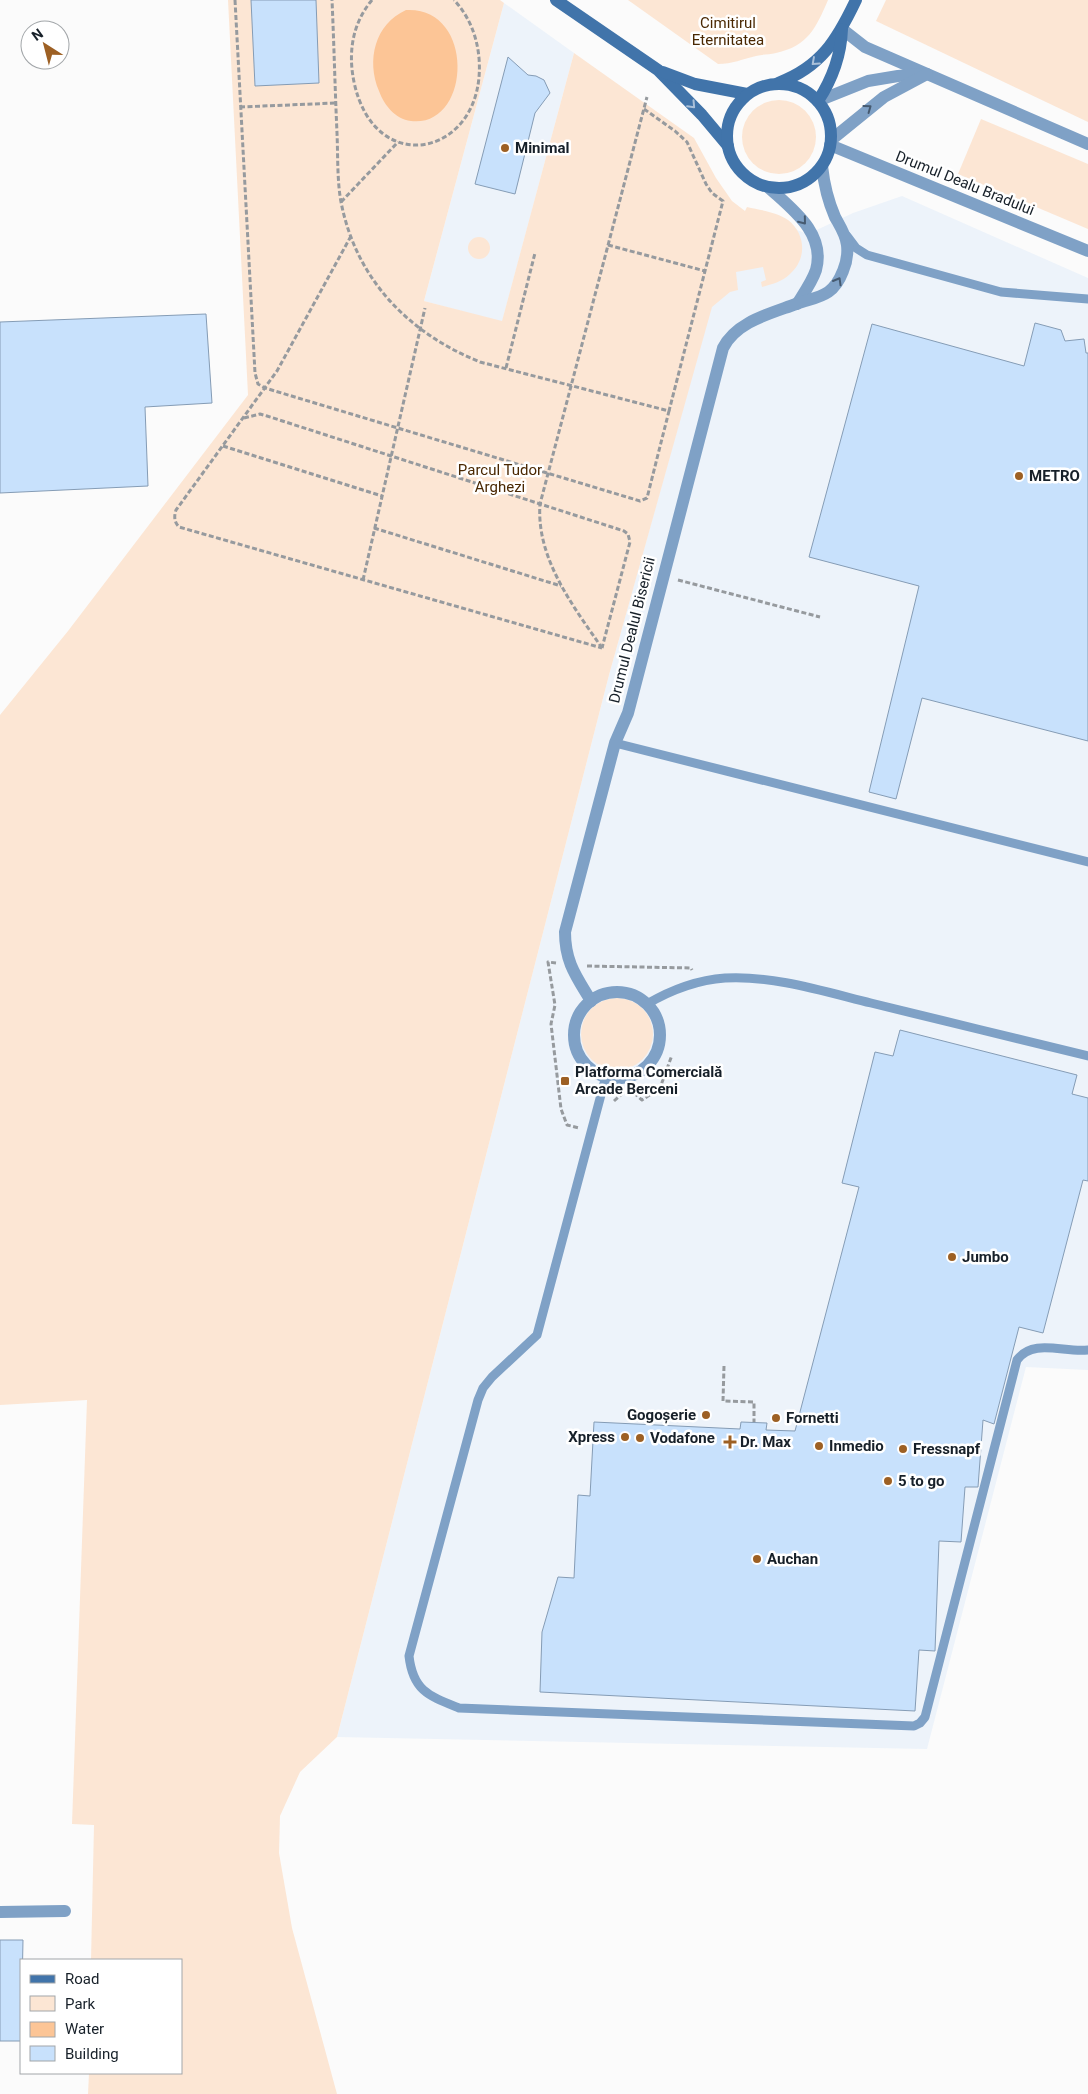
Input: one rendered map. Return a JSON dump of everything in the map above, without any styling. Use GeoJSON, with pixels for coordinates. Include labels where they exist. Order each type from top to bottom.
{"type":"FeatureCollection","features":[{"type":"Feature","properties":{"kind":"main road"},"geometry":{"type":"LineString","coordinates":[[556,0],[658,70],[702,115],[728,146],[738,168],[752,180],[768,187],[784,188],[798,184],[811,177],[822,166],[831,142],[831,128],[828,116],[818,101],[800,88],[778,83]]}},
{"type":"Feature","properties":{"kind":"main road"},"geometry":{"type":"LineString","coordinates":[[728,146],[727,132],[730,118],[737,105],[747,94],[756,89],[791,78],[815,63],[842,29],[856,0]]}},
{"type":"Feature","properties":{"kind":"main road"},"geometry":{"type":"LineString","coordinates":[[818,101],[838,61],[842,29]]}},
{"type":"Feature","properties":{"kind":"main road"},"geometry":{"type":"LineString","coordinates":[[658,70],[695,84],[747,94]]}},
{"type":"Feature","properties":{"kind":"street"},"geometry":{"type":"LineString","coordinates":[[842,29],[865,47],[1088,144]]}},
{"type":"Feature","properties":{"kind":"street"},"geometry":{"type":"LineString","coordinates":[[818,101],[868,81],[927,74]]}},
{"type":"Feature","properties":{"kind":"street"},"geometry":{"type":"LineString","coordinates":[[831,142],[884,97],[927,74]]}},
{"type":"Feature","properties":{"kind":"street","name":"Drumul Dealu Bradului"},"geometry":{"type":"LineString","coordinates":[[831,142],[1088,250]]}},
{"type":"Feature","properties":{"kind":"street","name":"Drumul Dealul Bisericii"},"geometry":{"type":"LineString","coordinates":[[591,1001],[566,955],[565,932],[615,743],[628,713],[723,348],[737,329],[797,304],[817,299],[834,289],[846,265],[847,246],[831,206],[822,166]]}},
{"type":"Feature","properties":{"kind":"street"},"geometry":{"type":"LineString","coordinates":[[768,187],[804,222],[817,244],[818,254],[815,271],[797,304]]}},
{"type":"Feature","properties":{"kind":"street"},"geometry":{"type":"LineString","coordinates":[[620,992],[637,997],[647,1004],[655,1014],[659,1026],[660,1039],[652,1058],[641,1070],[630,1076],[606,1076],[586,1064],[579,1054],[575,1043],[574,1031],[583,1009],[591,1001],[602,995],[620,992]]}},
{"type":"Feature","properties":{"kind":"street"},"geometry":{"type":"LineString","coordinates":[[0,1912],[65,1911]]}},
{"type":"Feature","properties":{"kind":"lane"},"geometry":{"type":"LineString","coordinates":[[841,228],[856,248],[867,255],[910,268],[1001,292],[1088,299]]}},
{"type":"Feature","properties":{"kind":"lane"},"geometry":{"type":"LineString","coordinates":[[615,743],[1088,862]]}},
{"type":"Feature","properties":{"kind":"lane"},"geometry":{"type":"LineString","coordinates":[[647,1004],[672,991],[695,983],[727,978],[791,984],[1088,1056]]}},
{"type":"Feature","properties":{"kind":"lane"},"geometry":{"type":"LineString","coordinates":[[606,1076],[537,1335],[492,1377],[483,1388],[478,1400],[409,1656],[415,1681],[426,1694],[459,1708],[914,1726],[924,1717],[1017,1360],[1023,1352],[1031,1348],[1088,1350]]}},
{"type":"Feature","properties":{"kind":"path"},"geometry":{"type":"LineString","coordinates":[[235,0],[254,373],[258,384],[265,388],[398,429],[640,501],[644,501],[647,498],[723,201],[712,193],[706,184],[686,142],[675,131],[644,108]]}},
{"type":"Feature","properties":{"kind":"path"},"geometry":{"type":"LineString","coordinates":[[332,0],[341,202],[351,236],[364,265],[378,286],[394,305],[420,330],[469,357],[669,411]]}},
{"type":"Feature","properties":{"kind":"path"},"geometry":{"type":"LineString","coordinates":[[372,0],[364,10],[356,29],[351,55],[359,100],[373,125],[384,135],[398,142],[411,145],[424,145],[439,141],[455,131],[466,118],[473,105],[480,77],[477,45],[467,18],[454,0]]}},
{"type":"Feature","properties":{"kind":"path"},"geometry":{"type":"LineString","coordinates":[[602,648],[562,586],[542,542],[539,516],[547,474],[647,98]]}},
{"type":"Feature","properties":{"kind":"path"},"geometry":{"type":"LineString","coordinates":[[240,107],[336,103]]}},
{"type":"Feature","properties":{"kind":"path"},"geometry":{"type":"LineString","coordinates":[[341,202],[398,142]]}},
{"type":"Feature","properties":{"kind":"path"},"geometry":{"type":"LineString","coordinates":[[351,236],[277,371],[176,510],[175,518],[179,527],[602,648]]}},
{"type":"Feature","properties":{"kind":"path"},"geometry":{"type":"LineString","coordinates":[[608,245],[705,271]]}},
{"type":"Feature","properties":{"kind":"path"},"geometry":{"type":"LineString","coordinates":[[506,368],[536,253]]}},
{"type":"Feature","properties":{"kind":"path"},"geometry":{"type":"LineString","coordinates":[[363,580],[425,308]]}},
{"type":"Feature","properties":{"kind":"path"},"geometry":{"type":"LineString","coordinates":[[243,419],[260,414],[267,416],[620,529],[628,534],[630,538],[602,648]]}},
{"type":"Feature","properties":{"kind":"path"},"geometry":{"type":"LineString","coordinates":[[223,446],[382,496]]}},
{"type":"Feature","properties":{"kind":"path"},"geometry":{"type":"LineString","coordinates":[[374,528],[562,586]]}},
{"type":"Feature","properties":{"kind":"path"},"geometry":{"type":"LineString","coordinates":[[682,582],[820,617]]}},
{"type":"Feature","properties":{"kind":"path"},"geometry":{"type":"LineString","coordinates":[[591,1131],[567,1125],[561,1109],[551,1024],[556,1006],[548,962],[570,965],[691,968],[695,983]]}},
{"type":"Feature","properties":{"kind":"path"},"geometry":{"type":"LineString","coordinates":[[610,1104],[623,1093],[635,1094],[642,1100],[660,1088],[672,1055]]}},
{"type":"Feature","properties":{"kind":"path"},"geometry":{"type":"LineString","coordinates":[[724,1366],[723,1401],[754,1402],[754,1422]]}},
{"type":"Feature","properties":{"kind":"shaded area"},"geometry":{"type":"Polygon","coordinates":[[[504,3],[574,53],[502,322],[424,301],[504,3]]]}},
{"type":"Feature","properties":{"kind":"shaded area"},"geometry":{"type":"Polygon","coordinates":[[[902,196],[1088,278],[1088,1370],[1026,1367],[927,1749],[337,1737],[609,675],[726,254],[734,245],[745,211],[808,234],[853,213],[902,196]]]}},
{"type":"Feature","properties":{"kind":"green space","name":"Parcul Tudor Arghezi"},"geometry":{"type":"Polygon","coordinates":[[[228,0],[500,0],[504,3],[424,301],[502,321],[574,53],[694,138],[716,178],[732,201],[745,211],[747,207],[784,217],[794,226],[801,239],[802,254],[796,268],[784,279],[762,287],[761,282],[766,280],[763,267],[736,272],[738,290],[730,292],[712,307],[609,675],[337,1737],[300,1772],[280,1816],[279,1853],[292,1928],[337,2094],[88,2094],[89,2074],[182,2074],[182,1959],[91,1959],[94,1825],[72,1824],[87,1400],[0,1405],[0,715],[68,631],[248,395],[228,0]]]}},
{"type":"Feature","properties":{"kind":"green space","name":"Cimitirul Eternitatea"},"geometry":{"type":"Polygon","coordinates":[[[628,0],[828,0],[815,27],[796,46],[773,54],[759,55],[718,64],[628,0]]]}},
{"type":"Feature","properties":{"kind":"green space"},"geometry":{"type":"Polygon","coordinates":[[[886,0],[1088,0],[1088,122],[876,21],[886,0]]]}},
{"type":"Feature","properties":{"kind":"green space"},"geometry":{"type":"Polygon","coordinates":[[[779,100],[800,106],[810,116],[816,137],[810,158],[800,168],[779,174],[758,168],[748,158],[742,137],[748,116],[758,106],[779,100]]]}},
{"type":"Feature","properties":{"kind":"green space"},"geometry":{"type":"Polygon","coordinates":[[[981,119],[1088,164],[1088,229],[958,174],[981,119]]]}},
{"type":"Feature","properties":{"kind":"green space"},"geometry":{"type":"Polygon","coordinates":[[[479,237],[487,240],[490,248],[487,256],[479,259],[471,256],[468,248],[471,240],[479,237]]]}},
{"type":"Feature","properties":{"kind":"green space"},"geometry":{"type":"Polygon","coordinates":[[[617,998],[637,1004],[647,1014],[653,1034],[647,1054],[637,1064],[617,1070],[597,1064],[587,1054],[581,1034],[587,1014],[597,1004],[617,998]]]}},
{"type":"Feature","properties":{"kind":"water"},"geometry":{"type":"Polygon","coordinates":[[[406,10],[429,14],[445,27],[454,45],[458,67],[455,88],[446,106],[431,118],[411,121],[395,114],[387,106],[379,91],[373,67],[376,44],[380,34],[395,16],[406,10]]]}},
{"type":"Feature","properties":{"kind":"building"},"geometry":{"type":"Polygon","coordinates":[[[251,0],[316,0],[319,83],[255,86],[251,0]]]}},
{"type":"Feature","properties":{"kind":"building","name":"Minimal"},"geometry":{"type":"Polygon","coordinates":[[[508,57],[528,75],[544,80],[550,93],[535,113],[515,194],[475,184],[508,57]]]}},
{"type":"Feature","properties":{"kind":"building"},"geometry":{"type":"Polygon","coordinates":[[[206,314],[212,403],[145,407],[148,486],[0,493],[0,322],[206,314]]]}},
{"type":"Feature","properties":{"kind":"building","name":"METRO"},"geometry":{"type":"Polygon","coordinates":[[[1035,323],[1061,330],[1065,341],[1084,339],[1086,353],[1088,353],[1088,741],[922,698],[896,799],[869,792],[919,586],[809,557],[872,324],[1024,366],[1035,323]]]}},
{"type":"Feature","properties":{"kind":"building"},"geometry":{"type":"Polygon","coordinates":[[[900,1030],[1077,1075],[1072,1094],[1088,1098],[1088,1181],[1083,1180],[1043,1333],[1019,1327],[994,1424],[983,1420],[978,1487],[965,1487],[961,1542],[939,1541],[935,1651],[919,1650],[915,1711],[540,1692],[542,1632],[558,1577],[574,1578],[578,1495],[590,1496],[594,1422],[740,1429],[741,1422],[767,1423],[766,1430],[795,1431],[859,1187],[842,1183],[875,1052],[893,1056],[900,1030]]]}},
{"type":"Feature","properties":{"kind":"building"},"geometry":{"type":"Polygon","coordinates":[[[0,1940],[23,1940],[23,1959],[20,1959],[20,2041],[0,2041],[0,1940]]]}},
{"type":"Feature","properties":{"kind":"place","name":"Minimal"},"geometry":{"type":"Point","coordinates":[505,148]}},
{"type":"Feature","properties":{"kind":"place","name":"METRO"},"geometry":{"type":"Point","coordinates":[1019,476]}},
{"type":"Feature","properties":{"kind":"place","name":"Platforma Comercială Arcade Berceni"},"geometry":{"type":"Point","coordinates":[565,1081]}},
{"type":"Feature","properties":{"kind":"place","name":"Jumbo"},"geometry":{"type":"Point","coordinates":[952,1257]}},
{"type":"Feature","properties":{"kind":"place","name":"Gogoșerie"},"geometry":{"type":"Point","coordinates":[706,1415]}},
{"type":"Feature","properties":{"kind":"place","name":"Fornetti"},"geometry":{"type":"Point","coordinates":[776,1418]}},
{"type":"Feature","properties":{"kind":"place","name":"Xpress"},"geometry":{"type":"Point","coordinates":[625,1437]}},
{"type":"Feature","properties":{"kind":"place","name":"Vodafone"},"geometry":{"type":"Point","coordinates":[640,1438]}},
{"type":"Feature","properties":{"kind":"place","name":"Dr. Max"},"geometry":{"type":"Point","coordinates":[730,1442]}},
{"type":"Feature","properties":{"kind":"place","name":"Inmedio"},"geometry":{"type":"Point","coordinates":[819,1446]}},
{"type":"Feature","properties":{"kind":"place","name":"Fressnapf"},"geometry":{"type":"Point","coordinates":[903,1449]}},
{"type":"Feature","properties":{"kind":"place","name":"5 to go"},"geometry":{"type":"Point","coordinates":[888,1481]}},
{"type":"Feature","properties":{"kind":"place","name":"Auchan"},"geometry":{"type":"Point","coordinates":[757,1559]}}]}
